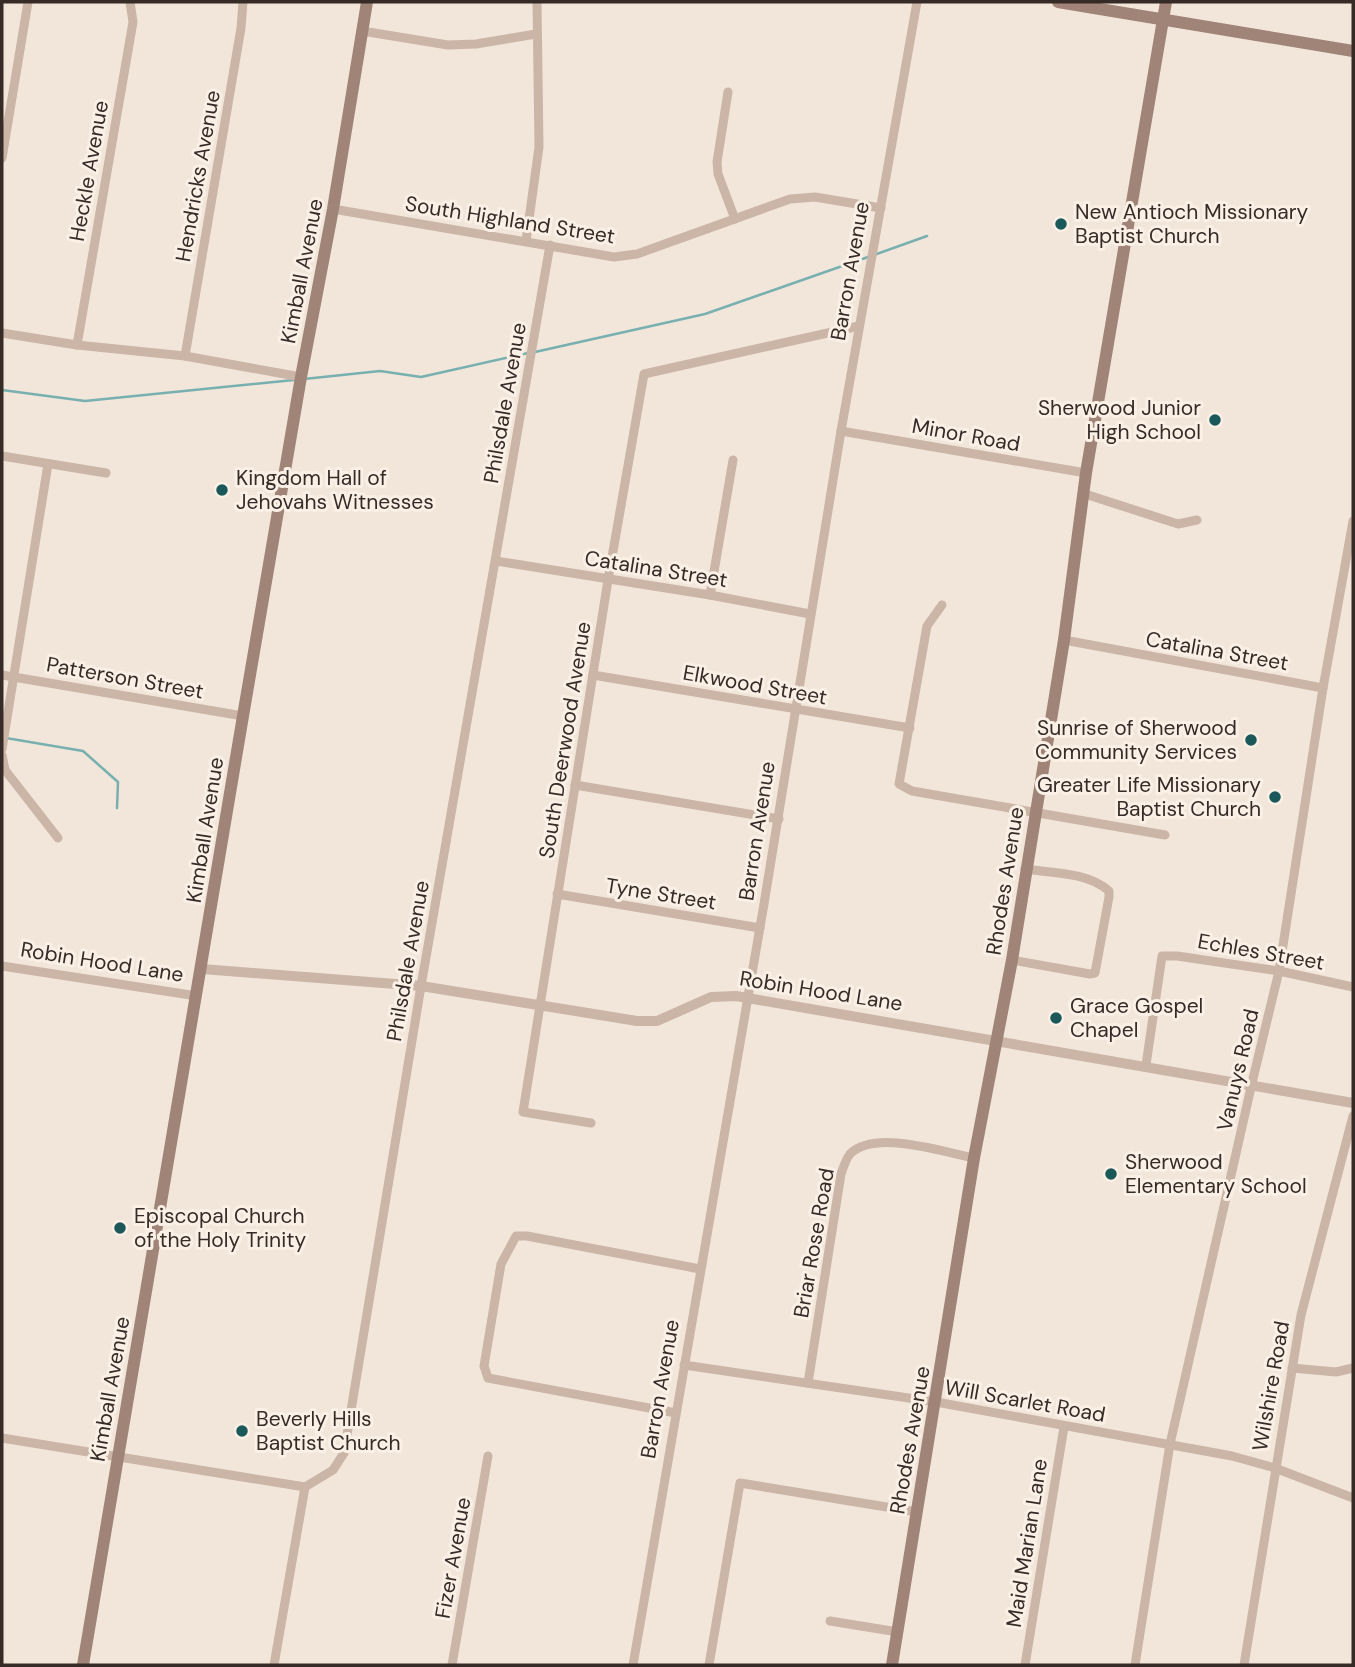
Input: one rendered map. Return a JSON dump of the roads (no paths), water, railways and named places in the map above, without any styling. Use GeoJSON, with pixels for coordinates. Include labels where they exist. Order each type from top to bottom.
{"type":"FeatureCollection","features":[{"type":"Feature","properties":{"kind":"main road","name":"Kimball Avenue"},"geometry":{"type":"LineString","coordinates":[[83,1665],[367,2]]}},
{"type":"Feature","properties":{"kind":"main road"},"geometry":{"type":"LineString","coordinates":[[1058,2],[1353,51]]}},
{"type":"Feature","properties":{"kind":"main road"},"geometry":{"type":"LineString","coordinates":[[1162,19],[1166,2]]}},
{"type":"Feature","properties":{"kind":"main road","name":"Rhodes Avenue"},"geometry":{"type":"LineString","coordinates":[[892,1665],[974,1158],[1012,960],[1064,640],[1086,473],[1162,19]]}},
{"type":"Feature","properties":{"kind":"street"},"geometry":{"type":"LineString","coordinates":[[2,158],[28,2]]}},
{"type":"Feature","properties":{"kind":"street","name":"Heckle Avenue"},"geometry":{"type":"LineString","coordinates":[[77,345],[133,22],[130,2]]}},
{"type":"Feature","properties":{"kind":"street","name":"Hendricks Avenue"},"geometry":{"type":"LineString","coordinates":[[185,356],[241,28],[243,2]]}},
{"type":"Feature","properties":{"kind":"street"},"geometry":{"type":"LineString","coordinates":[[526,241],[539,148],[537,2]]}},
{"type":"Feature","properties":{"kind":"street","name":"Barron Avenue"},"geometry":{"type":"LineString","coordinates":[[633,1665],[749,997],[841,431],[917,2]]}},
{"type":"Feature","properties":{"kind":"street"},"geometry":{"type":"LineString","coordinates":[[362,31],[448,45],[476,44],[536,34]]}},
{"type":"Feature","properties":{"kind":"street"},"geometry":{"type":"LineString","coordinates":[[728,92],[718,174],[735,219]]}},
{"type":"Feature","properties":{"kind":"street","name":"South Highland Street"},"geometry":{"type":"LineString","coordinates":[[333,209],[614,257],[637,254],[790,199],[815,197],[881,208]]}},
{"type":"Feature","properties":{"kind":"street","name":"Philsdale Avenue"},"geometry":{"type":"LineString","coordinates":[[305,1487],[333,1470],[344,1453],[421,986],[550,245]]}},
{"type":"Feature","properties":{"kind":"street","name":"South Deerwood Avenue"},"geometry":{"type":"LineString","coordinates":[[591,1123],[523,1112],[608,580],[644,374],[859,326]]}},
{"type":"Feature","properties":{"kind":"street"},"geometry":{"type":"LineString","coordinates":[[2,333],[77,345],[185,356],[302,377]]}},
{"type":"Feature","properties":{"kind":"street","name":"Minor Road"},"geometry":{"type":"LineString","coordinates":[[841,431],[1086,473]]}},
{"type":"Feature","properties":{"kind":"street"},"geometry":{"type":"LineString","coordinates":[[2,456],[106,473]]}},
{"type":"Feature","properties":{"kind":"street"},"geometry":{"type":"LineString","coordinates":[[710,595],[733,460]]}},
{"type":"Feature","properties":{"kind":"street"},"geometry":{"type":"LineString","coordinates":[[2,749],[48,464]]}},
{"type":"Feature","properties":{"kind":"street"},"geometry":{"type":"LineString","coordinates":[[1085,494],[1178,524],[1197,520]]}},
{"type":"Feature","properties":{"kind":"street","name":"Vanuys Road"},"geometry":{"type":"LineString","coordinates":[[1135,1665],[1171,1444],[1279,971],[1323,688],[1353,521]]}},
{"type":"Feature","properties":{"kind":"street","name":"Catalina Street"},"geometry":{"type":"LineString","coordinates":[[496,561],[810,614]]}},
{"type":"Feature","properties":{"kind":"street"},"geometry":{"type":"LineString","coordinates":[[942,605],[927,626],[899,784],[912,791],[1164,835]]}},
{"type":"Feature","properties":{"kind":"street","name":"Catalina Street"},"geometry":{"type":"LineString","coordinates":[[1064,640],[1323,688]]}},
{"type":"Feature","properties":{"kind":"street","name":"Patterson Street"},"geometry":{"type":"LineString","coordinates":[[2,675],[243,716]]}},
{"type":"Feature","properties":{"kind":"street","name":"Elkwood Street"},"geometry":{"type":"LineString","coordinates":[[593,676],[910,728]]}},
{"type":"Feature","properties":{"kind":"street"},"geometry":{"type":"LineString","coordinates":[[2,755],[5,769],[58,838]]}},
{"type":"Feature","properties":{"kind":"street"},"geometry":{"type":"LineString","coordinates":[[575,785],[779,818]]}},
{"type":"Feature","properties":{"kind":"street"},"geometry":{"type":"LineString","coordinates":[[1012,960],[1095,973],[1109,897],[1109,891],[1105,887],[1077,876],[1025,869]]}},
{"type":"Feature","properties":{"kind":"street","name":"Tyne Street"},"geometry":{"type":"LineString","coordinates":[[557,894],[760,928]]}},
{"type":"Feature","properties":{"kind":"street","name":"Echles Street"},"geometry":{"type":"LineString","coordinates":[[1146,1065],[1162,956],[1279,971],[1353,986]]}},
{"type":"Feature","properties":{"kind":"street","name":"Robin Hood Lane"},"geometry":{"type":"LineString","coordinates":[[2,966],[197,996]]}},
{"type":"Feature","properties":{"kind":"street","name":"Robin Hood Lane"},"geometry":{"type":"LineString","coordinates":[[202,969],[421,986],[637,1021],[657,1021],[711,997],[749,997],[1353,1102]]}},
{"type":"Feature","properties":{"kind":"street","name":"Wilshire Road"},"geometry":{"type":"LineString","coordinates":[[1244,1665],[1301,1315],[1353,1116]]}},
{"type":"Feature","properties":{"kind":"street","name":"Briar Rose Road"},"geometry":{"type":"LineString","coordinates":[[808,1383],[841,1174],[849,1155],[867,1143],[891,1142],[974,1158]]}},
{"type":"Feature","properties":{"kind":"street"},"geometry":{"type":"LineString","coordinates":[[676,1413],[488,1378],[484,1366],[501,1264],[516,1236],[527,1236],[700,1269]]}},
{"type":"Feature","properties":{"kind":"street","name":"Will Scarlet Road"},"geometry":{"type":"LineString","coordinates":[[684,1365],[936,1402],[1232,1456],[1275,1468],[1353,1498]]}},
{"type":"Feature","properties":{"kind":"street"},"geometry":{"type":"LineString","coordinates":[[1292,1368],[1336,1372],[1353,1368]]}},
{"type":"Feature","properties":{"kind":"street","name":"Maid Marian Lane"},"geometry":{"type":"LineString","coordinates":[[1025,1665],[1064,1427]]}},
{"type":"Feature","properties":{"kind":"street"},"geometry":{"type":"LineString","coordinates":[[2,1438],[305,1487],[274,1665]]}},
{"type":"Feature","properties":{"kind":"street","name":"Fizer Avenue"},"geometry":{"type":"LineString","coordinates":[[452,1665],[488,1456]]}},
{"type":"Feature","properties":{"kind":"street"},"geometry":{"type":"LineString","coordinates":[[709,1665],[740,1483],[917,1512]]}},
{"type":"Feature","properties":{"kind":"street"},"geometry":{"type":"LineString","coordinates":[[830,1621],[898,1632]]}},
{"type":"Feature","properties":{"kind":"waterway"},"geometry":{"type":"LineString","coordinates":[[874,255],[927,236]]}},
{"type":"Feature","properties":{"kind":"waterway"},"geometry":{"type":"LineString","coordinates":[[535,352],[705,314],[868,257]]}},
{"type":"Feature","properties":{"kind":"waterway"},"geometry":{"type":"LineString","coordinates":[[304,379],[380,371],[421,377],[528,353]]}},
{"type":"Feature","properties":{"kind":"waterway"},"geometry":{"type":"LineString","coordinates":[[2,390],[85,401],[294,380]]}},
{"type":"Feature","properties":{"kind":"waterway"},"geometry":{"type":"LineString","coordinates":[[6,738],[83,751],[118,782],[117,808]]}},
{"type":"Feature","properties":{"kind":"place","name":"New Antioch Missionary Baptist Church"},"geometry":{"type":"Point","coordinates":[1061,224]}},
{"type":"Feature","properties":{"kind":"place","name":"Sherwood Junior High School"},"geometry":{"type":"Point","coordinates":[1215,420]}},
{"type":"Feature","properties":{"kind":"place","name":"Kingdom Hall of Jehovahs Witnesses"},"geometry":{"type":"Point","coordinates":[222,490]}},
{"type":"Feature","properties":{"kind":"place","name":"Sunrise of Sherwood Community Services"},"geometry":{"type":"Point","coordinates":[1251,740]}},
{"type":"Feature","properties":{"kind":"place","name":"Greater Life Missionary Baptist Church"},"geometry":{"type":"Point","coordinates":[1275,797]}},
{"type":"Feature","properties":{"kind":"place","name":"Grace Gospel Chapel"},"geometry":{"type":"Point","coordinates":[1056,1018]}},
{"type":"Feature","properties":{"kind":"place","name":"Sherwood Elementary School"},"geometry":{"type":"Point","coordinates":[1111,1174]}},
{"type":"Feature","properties":{"kind":"place","name":"Episcopal Church of the Holy Trinity"},"geometry":{"type":"Point","coordinates":[120,1228]}},
{"type":"Feature","properties":{"kind":"place","name":"Beverly Hills Baptist Church"},"geometry":{"type":"Point","coordinates":[242,1431]}}]}
